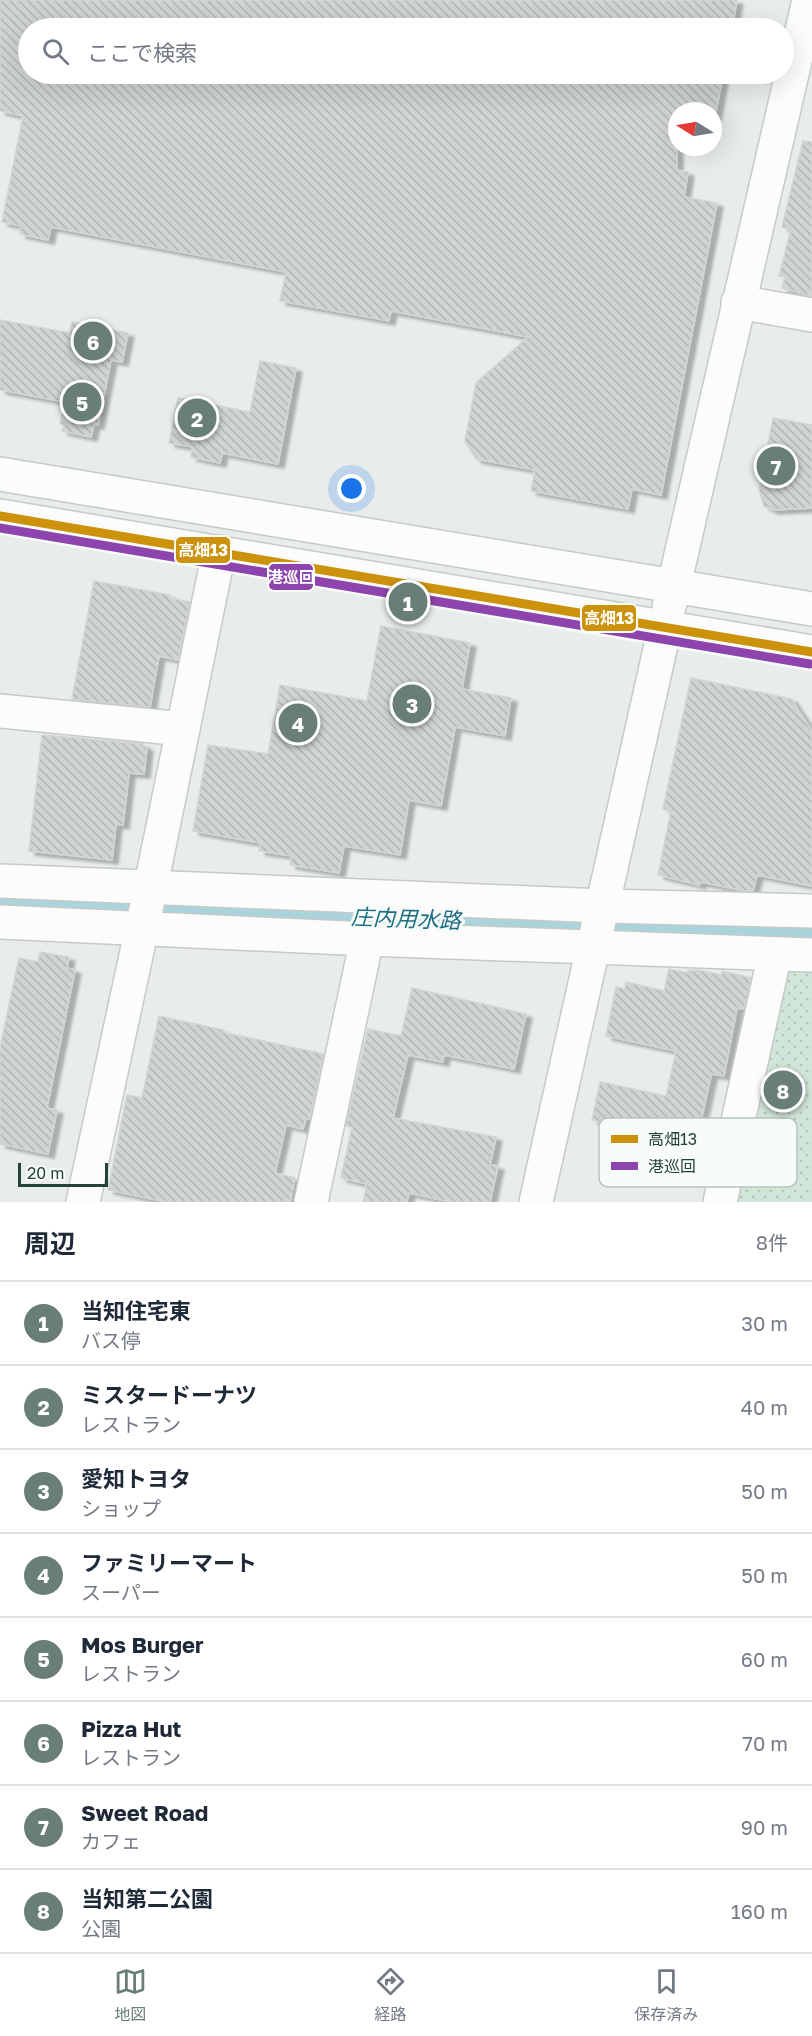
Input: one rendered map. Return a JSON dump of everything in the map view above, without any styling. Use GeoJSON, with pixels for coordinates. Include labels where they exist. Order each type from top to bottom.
{"type":"FeatureCollection","features":[{"type":"Feature","properties":{"kind":"street"},"geometry":{"type":"LineString","coordinates":[[794,60],[808,0]]}},
{"type":"Feature","properties":{"kind":"street"},"geometry":{"type":"LineString","coordinates":[[536,1202],[673,586],[789,84]]}},
{"type":"Feature","properties":{"kind":"street"},"geometry":{"type":"LineString","coordinates":[[738,302],[812,315]]}},
{"type":"Feature","properties":{"kind":"street"},"geometry":{"type":"LineString","coordinates":[[0,474],[812,609]]}},
{"type":"Feature","properties":{"kind":"street"},"geometry":{"type":"LineString","coordinates":[[0,516],[812,652]]}},
{"type":"Feature","properties":{"kind":"street"},"geometry":{"type":"LineString","coordinates":[[83,1202],[219,552]]}},
{"type":"Feature","properties":{"kind":"street"},"geometry":{"type":"LineString","coordinates":[[0,711],[183,729]]}},
{"type":"Feature","properties":{"kind":"street"},"geometry":{"type":"LineString","coordinates":[[0,881],[146,908],[367,939],[598,927],[812,911]]}},
{"type":"Feature","properties":{"kind":"street"},"geometry":{"type":"LineString","coordinates":[[0,922],[146,908],[598,927],[775,954],[812,955]]}},
{"type":"Feature","properties":{"kind":"street"},"geometry":{"type":"LineString","coordinates":[[311,1202],[367,939]]}},
{"type":"Feature","properties":{"kind":"street"},"geometry":{"type":"LineString","coordinates":[[739,1118],[775,954]]}},
{"type":"Feature","properties":{"kind":"street"},"geometry":{"type":"LineString","coordinates":[[720,1202],[723,1187]]}},
{"type":"Feature","properties":{"kind":"green space"},"geometry":{"type":"Polygon","coordinates":[[[790,969],[812,970],[812,1202],[730,1202],[733,1187],[797,1187],[797,1118],[748,1118],[778,978],[790,969]]]}},
{"type":"Feature","properties":{"kind":"water","name":"庄内用水路"},"geometry":{"type":"Polygon","coordinates":[[[0,897],[812,927],[812,939],[0,910],[0,897]]]}},
{"type":"Feature","properties":{"kind":"building"},"geometry":{"type":"Polygon","coordinates":[[[0,0],[737,0],[734,18],[18,18],[18,84],[721,84],[718,102],[668,102],[668,156],[677,156],[677,170],[688,172],[684,197],[717,203],[661,495],[632,489],[628,509],[531,491],[535,470],[476,459],[465,441],[476,383],[528,337],[391,311],[389,321],[280,301],[286,272],[51,227],[48,240],[20,234],[21,226],[2,222],[23,116],[0,111],[0,0]]]}},
{"type":"Feature","properties":{"kind":"building"},"geometry":{"type":"Polygon","coordinates":[[[803,141],[812,142],[812,296],[782,288],[785,277],[779,276],[791,229],[782,227],[803,141]]]}},
{"type":"Feature","properties":{"kind":"building"},"geometry":{"type":"Polygon","coordinates":[[[0,320],[70,333],[72,322],[128,333],[122,362],[111,360],[98,425],[94,424],[91,437],[62,431],[64,425],[60,424],[65,402],[0,390],[0,320]]]}},
{"type":"Feature","properties":{"kind":"building"},"geometry":{"type":"Polygon","coordinates":[[[260,361],[296,368],[278,464],[222,453],[220,463],[191,457],[193,447],[169,443],[178,398],[250,412],[260,361]]]}},
{"type":"Feature","properties":{"kind":"building"},"geometry":{"type":"Polygon","coordinates":[[[773,418],[812,425],[812,508],[773,510],[764,506],[759,490],[773,418]]]}},
{"type":"Feature","properties":{"kind":"building"},"geometry":{"type":"Polygon","coordinates":[[[94,581],[170,595],[170,598],[190,602],[178,660],[159,656],[150,707],[72,699],[94,581]]]}},
{"type":"Feature","properties":{"kind":"building"},"geometry":{"type":"Polygon","coordinates":[[[381,626],[470,643],[462,689],[511,698],[505,736],[455,727],[441,806],[409,800],[400,855],[344,846],[339,873],[290,865],[292,856],[259,851],[261,843],[193,831],[208,745],[268,754],[280,685],[367,701],[381,626]]]}},
{"type":"Feature","properties":{"kind":"building"},"geometry":{"type":"Polygon","coordinates":[[[691,678],[791,699],[812,731],[812,886],[757,875],[753,891],[745,891],[701,882],[700,885],[658,875],[671,811],[663,809],[691,678]]]}},
{"type":"Feature","properties":{"kind":"building"},"geometry":{"type":"Polygon","coordinates":[[[42,735],[143,744],[147,747],[144,774],[129,773],[123,825],[116,824],[112,860],[29,851],[42,735]]]}},
{"type":"Feature","properties":{"kind":"building"},"geometry":{"type":"Polygon","coordinates":[[[40,952],[69,957],[67,968],[75,970],[47,1108],[57,1110],[48,1154],[0,1144],[0,1048],[19,958],[38,962],[40,952]]]}},
{"type":"Feature","properties":{"kind":"building"},"geometry":{"type":"Polygon","coordinates":[[[669,969],[688,973],[688,970],[698,970],[722,975],[722,971],[751,978],[744,1009],[737,1008],[724,1076],[713,1074],[711,1076],[702,1118],[599,1118],[599,1122],[592,1120],[600,1082],[666,1096],[676,1051],[606,1036],[616,987],[625,989],[626,982],[664,991],[669,969]]]}},
{"type":"Feature","properties":{"kind":"building"},"geometry":{"type":"Polygon","coordinates":[[[412,988],[526,1014],[514,1069],[444,1055],[443,1062],[408,1055],[393,1118],[496,1137],[490,1165],[498,1166],[490,1202],[451,1202],[409,1193],[407,1202],[363,1202],[367,1184],[341,1178],[352,1127],[346,1126],[368,1029],[401,1036],[412,988]]]}},
{"type":"Feature","properties":{"kind":"building"},"geometry":{"type":"Polygon","coordinates":[[[159,1016],[323,1054],[310,1119],[306,1118],[303,1129],[286,1125],[275,1173],[295,1178],[290,1202],[167,1202],[108,1190],[127,1095],[142,1098],[159,1016]]]}},
{"type":"Feature","properties":{"kind":"transit line","name":"高畑13"},"geometry":{"type":"LineString","coordinates":[[0,516],[812,652]]}},
{"type":"Feature","properties":{"kind":"transit line","name":"港巡回"},"geometry":{"type":"LineString","coordinates":[[0,528],[810,664]]}},
{"type":"Feature","properties":{"kind":"place","name":"Pizza Hut"},"geometry":{"type":"Point","coordinates":[93,341]}},
{"type":"Feature","properties":{"kind":"place","name":"Mos Burger"},"geometry":{"type":"Point","coordinates":[82,402]}},
{"type":"Feature","properties":{"kind":"place","name":"ミスタードーナツ"},"geometry":{"type":"Point","coordinates":[197,418]}},
{"type":"Feature","properties":{"kind":"place","name":"Sweet Road"},"geometry":{"type":"Point","coordinates":[776,466]}},
{"type":"Feature","properties":{"kind":"place","name":"当知住宅東"},"geometry":{"type":"Point","coordinates":[408,602]}},
{"type":"Feature","properties":{"kind":"place","name":"愛知トヨタ"},"geometry":{"type":"Point","coordinates":[412,704]}},
{"type":"Feature","properties":{"kind":"place","name":"ファミリーマート"},"geometry":{"type":"Point","coordinates":[298,723]}},
{"type":"Feature","properties":{"kind":"place","name":"当知第二公園"},"geometry":{"type":"Point","coordinates":[783,1090]}}]}
